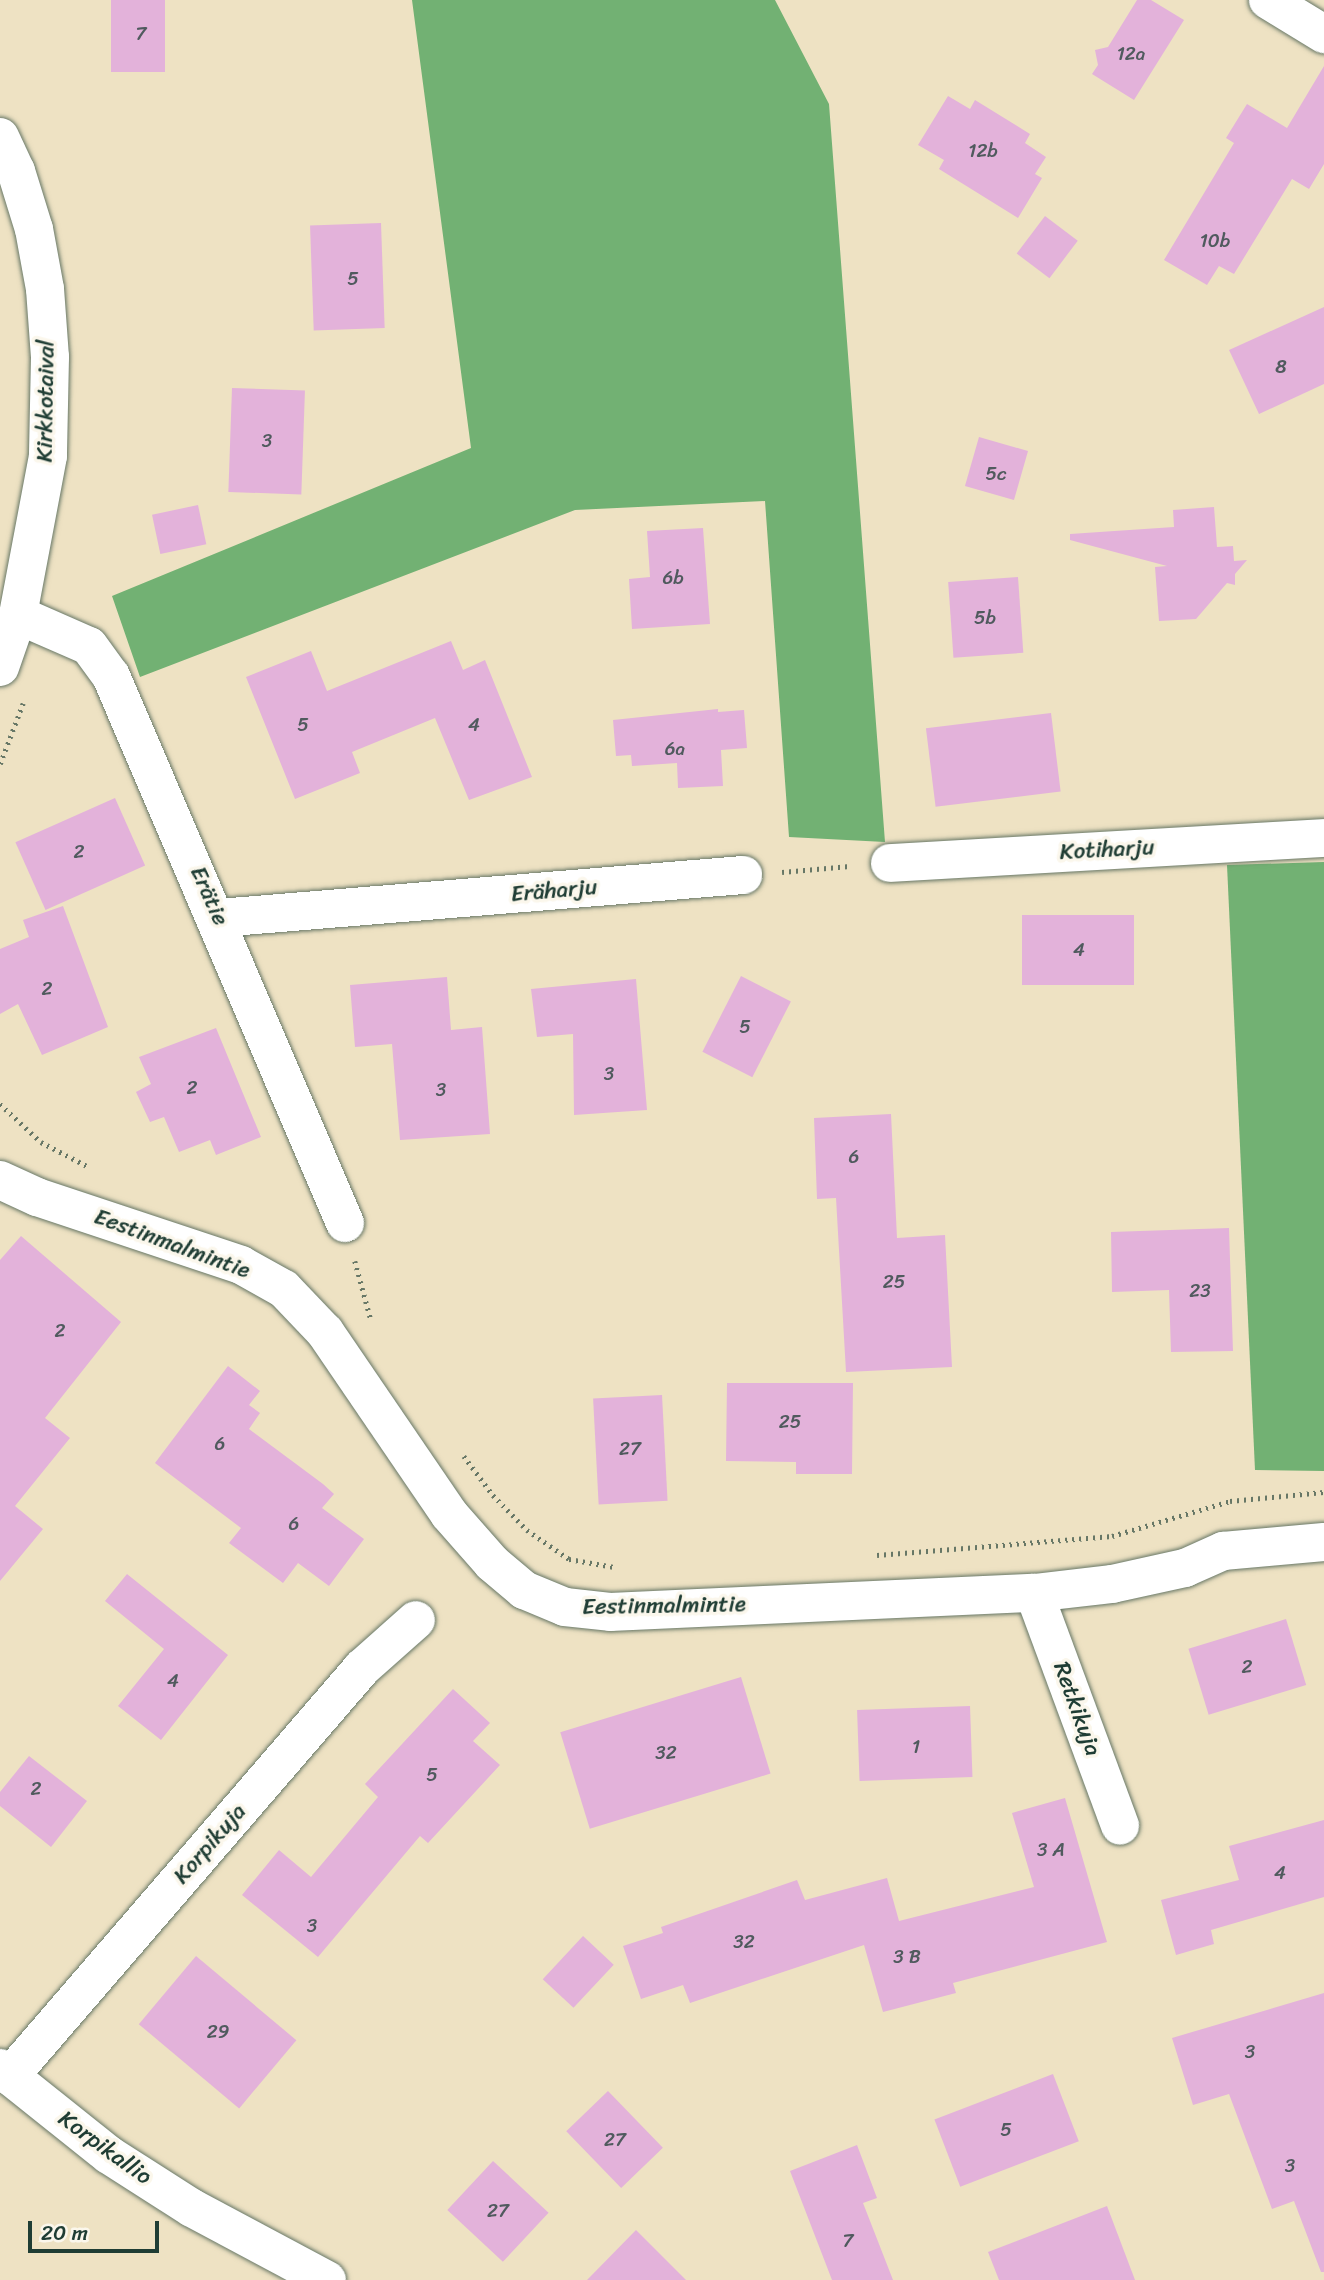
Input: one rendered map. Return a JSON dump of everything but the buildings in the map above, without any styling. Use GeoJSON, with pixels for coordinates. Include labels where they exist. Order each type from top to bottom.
{"type":"FeatureCollection","features":[{"type":"Feature","properties":{"kind":"street"},"geometry":{"type":"LineString","coordinates":[[1268,0],[1324,34]]}},
{"type":"Feature","properties":{"kind":"street","name":"Kirkkotaival"},"geometry":{"type":"LineString","coordinates":[[0,137],[16,171],[34,229],[45,289],[50,357],[48,456],[18,615],[0,667]]}},
{"type":"Feature","properties":{"kind":"street","name":"Erätie"},"geometry":{"type":"LineString","coordinates":[[18,615],[89,646],[111,676],[219,918],[345,1223]]}},
{"type":"Feature","properties":{"kind":"street","name":"Kotiharju"},"geometry":{"type":"LineString","coordinates":[[890,863],[1324,838]]}},
{"type":"Feature","properties":{"kind":"street","name":"Eräharju"},"geometry":{"type":"LineString","coordinates":[[219,918],[743,875]]}},
{"type":"Feature","properties":{"kind":"street","name":"Eestinmalmintie"},"geometry":{"type":"LineString","coordinates":[[0,1180],[37,1198],[241,1265],[284,1289],[325,1332],[449,1514],[492,1563],[524,1590],[565,1607],[610,1612],[1034,1593],[1112,1584],[1185,1569],[1223,1552],[1255,1546],[1324,1542]]}},
{"type":"Feature","properties":{"kind":"street","name":"Retkikuja"},"geometry":{"type":"LineString","coordinates":[[1034,1593],[1120,1826]]}},
{"type":"Feature","properties":{"kind":"street","name":"Korpikuja"},"geometry":{"type":"LineString","coordinates":[[5,2072],[362,1668],[416,1620]]}},
{"type":"Feature","properties":{"kind":"street","name":"Korpikallio"},"geometry":{"type":"LineString","coordinates":[[5,2072],[109,2155],[192,2208],[327,2280]]}},
{"type":"Feature","properties":{"kind":"path"},"geometry":{"type":"LineString","coordinates":[[743,875],[890,863]]}},
{"type":"Feature","properties":{"kind":"path"},"geometry":{"type":"LineString","coordinates":[[0,1104],[41,1142],[97,1170]]}},
{"type":"Feature","properties":{"kind":"path"},"geometry":{"type":"LineString","coordinates":[[345,1223],[371,1320]]}},
{"type":"Feature","properties":{"kind":"path"},"geometry":{"type":"LineString","coordinates":[[361,1310],[378,1331]]}},
{"type":"Feature","properties":{"kind":"path"},"geometry":{"type":"LineString","coordinates":[[462,1453],[493,1495],[527,1530],[569,1559],[628,1570]]}},
{"type":"Feature","properties":{"kind":"path"},"geometry":{"type":"LineString","coordinates":[[872,1555],[1112,1536],[1230,1501],[1324,1492]]}},
{"type":"Feature","properties":{"kind":"green space"},"geometry":{"type":"Polygon","coordinates":[[[412,0],[775,0],[829,104],[885,842],[789,837],[765,501],[575,510],[140,677],[112,596],[471,448],[412,0]]]}},
{"type":"Feature","properties":{"kind":"green space"},"geometry":{"type":"Polygon","coordinates":[[[1324,862],[1324,1471],[1255,1470],[1227,865],[1324,862]]]}}]}
